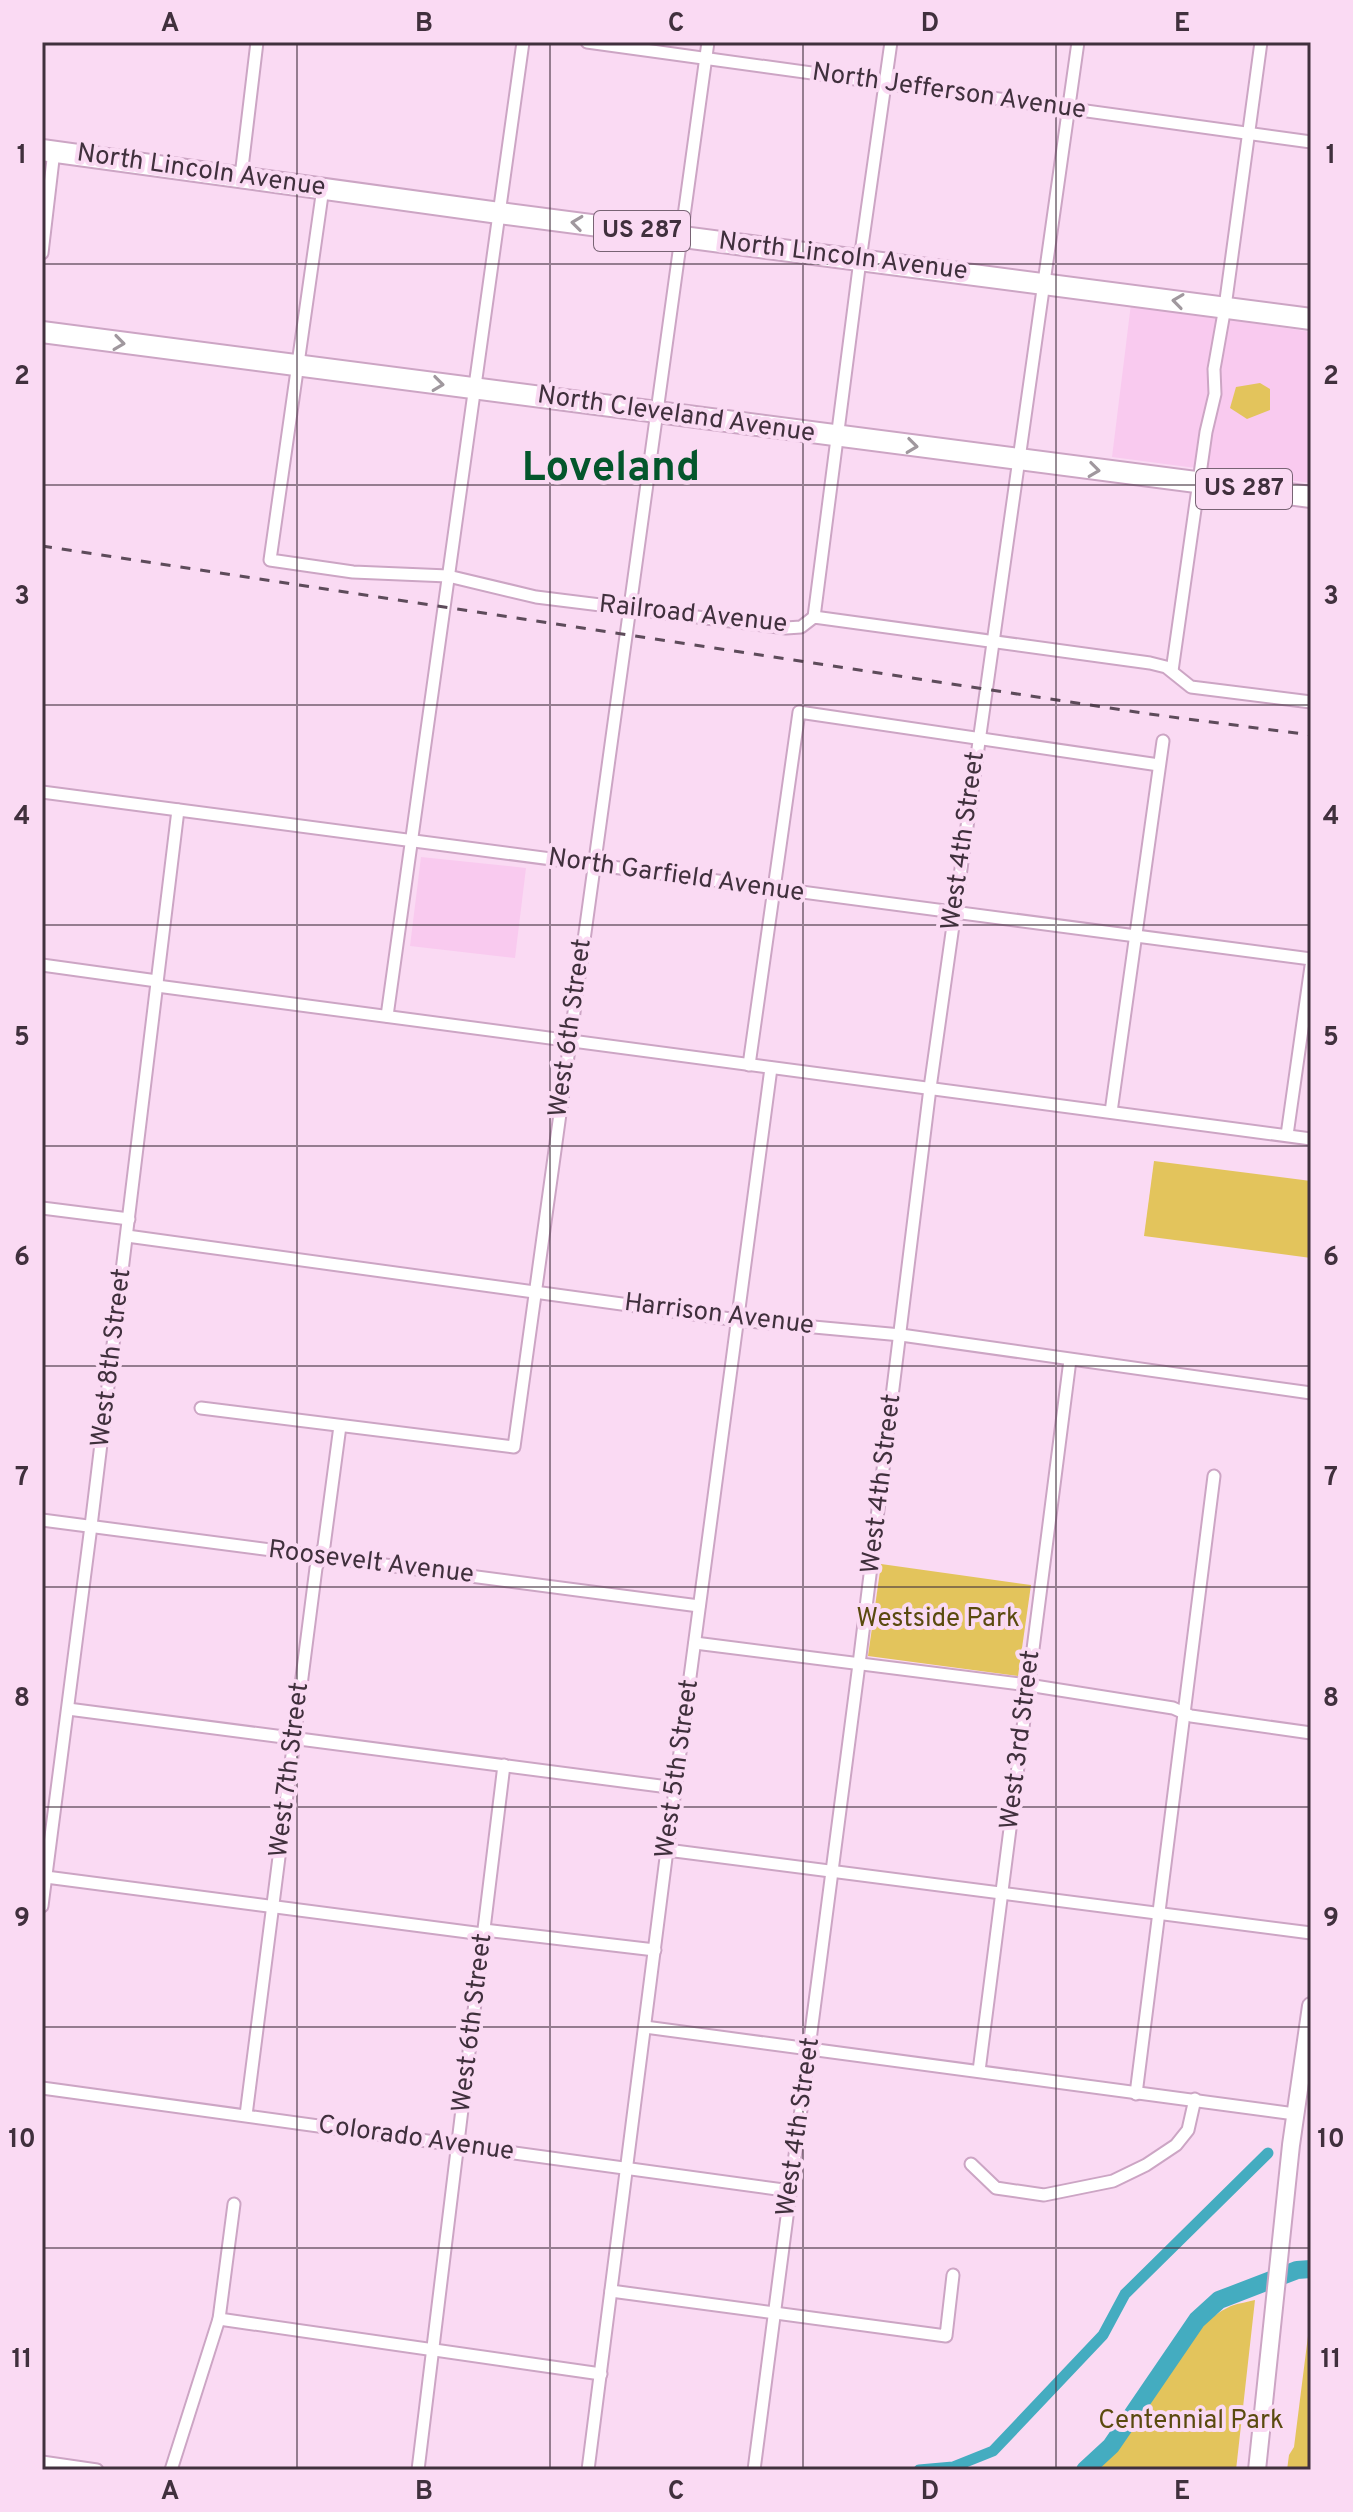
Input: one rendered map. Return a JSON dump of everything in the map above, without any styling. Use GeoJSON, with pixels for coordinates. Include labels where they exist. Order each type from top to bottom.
{"type":"FeatureCollection","features":[{"type":"Feature","properties":{"kind":"highway","name":"North Lincoln Avenue"},"geometry":{"type":"LineString","coordinates":[[48,150],[499,213],[1311,319]]}},
{"type":"Feature","properties":{"kind":"highway","name":"North Cleveland Avenue"},"geometry":{"type":"LineString","coordinates":[[42,332],[1311,497]]}},
{"type":"Feature","properties":{"kind":"main road"},"geometry":{"type":"LineString","coordinates":[[1257,2470],[1280,2240],[1311,2006]]}},
{"type":"Feature","properties":{"kind":"street"},"geometry":{"type":"LineString","coordinates":[[241,176],[257,42]]}},
{"type":"Feature","properties":{"kind":"street"},"geometry":{"type":"LineString","coordinates":[[387,1016],[523,42]]}},
{"type":"Feature","properties":{"kind":"street","name":"North Jefferson Avenue"},"geometry":{"type":"LineString","coordinates":[[587,42],[1311,142]]}},
{"type":"Feature","properties":{"kind":"street","name":"West 6th Street"},"geometry":{"type":"LineString","coordinates":[[340,1426],[514,1447],[708,42]]}},
{"type":"Feature","properties":{"kind":"street"},"geometry":{"type":"LineString","coordinates":[[814,617],[891,42]]}},
{"type":"Feature","properties":{"kind":"street","name":"West 4th Street"},"geometry":{"type":"LineString","coordinates":[[754,2470],[833,1871],[930,1088],[1078,42]]}},
{"type":"Feature","properties":{"kind":"street"},"geometry":{"type":"LineString","coordinates":[[1172,671],[1206,432],[1215,394],[1214,369],[1261,42]]}},
{"type":"Feature","properties":{"kind":"street"},"geometry":{"type":"LineString","coordinates":[[42,253],[48,150]]}},
{"type":"Feature","properties":{"kind":"street"},"geometry":{"type":"LineString","coordinates":[[298,366],[323,188]]}},
{"type":"Feature","properties":{"kind":"street","name":"Railroad Avenue"},"geometry":{"type":"LineString","coordinates":[[298,366],[270,560],[353,572],[448,576],[536,597],[795,629],[814,617],[992,641],[1158,664],[1172,671],[1186,685],[1199,689],[1311,702]]}},
{"type":"Feature","properties":{"kind":"street"},"geometry":{"type":"LineString","coordinates":[[749,1065],[799,712],[1159,765]]}},
{"type":"Feature","properties":{"kind":"street"},"geometry":{"type":"LineString","coordinates":[[1111,1112],[1163,741]]}},
{"type":"Feature","properties":{"kind":"street","name":"North Garfield Avenue"},"geometry":{"type":"LineString","coordinates":[[42,792],[1311,959]]}},
{"type":"Feature","properties":{"kind":"street","name":"West 8th Street"},"geometry":{"type":"LineString","coordinates":[[42,1906],[178,810]]}},
{"type":"Feature","properties":{"kind":"street"},"geometry":{"type":"LineString","coordinates":[[42,965],[387,1016],[1311,1139]]}},
{"type":"Feature","properties":{"kind":"street"},"geometry":{"type":"LineString","coordinates":[[1287,1135],[1311,966]]}},
{"type":"Feature","properties":{"kind":"street","name":"West 5th Street"},"geometry":{"type":"LineString","coordinates":[[588,2470],[771,1068]]}},
{"type":"Feature","properties":{"kind":"street"},"geometry":{"type":"LineString","coordinates":[[42,1208],[129,1219]]}},
{"type":"Feature","properties":{"kind":"street","name":"Harrison Avenue"},"geometry":{"type":"LineString","coordinates":[[127,1236],[738,1320],[901,1335],[1311,1393]]}},
{"type":"Feature","properties":{"kind":"street","name":"West 3rd Street"},"geometry":{"type":"LineString","coordinates":[[979,2071],[1070,1360]]}},
{"type":"Feature","properties":{"kind":"street"},"geometry":{"type":"LineString","coordinates":[[201,1408],[340,1426]]}},
{"type":"Feature","properties":{"kind":"street","name":"West 7th Street"},"geometry":{"type":"LineString","coordinates":[[246,2115],[316,1568],[321,1557],[340,1426]]}},
{"type":"Feature","properties":{"kind":"street"},"geometry":{"type":"LineString","coordinates":[[1136,2094],[1214,1476]]}},
{"type":"Feature","properties":{"kind":"street","name":"Roosevelt Avenue"},"geometry":{"type":"LineString","coordinates":[[42,1520],[699,1606]]}},
{"type":"Feature","properties":{"kind":"street"},"geometry":{"type":"LineString","coordinates":[[695,1643],[1028,1685],[1311,1733]]}},
{"type":"Feature","properties":{"kind":"street"},"geometry":{"type":"LineString","coordinates":[[68,1709],[676,1788]]}},
{"type":"Feature","properties":{"kind":"street","name":"West 6th Street"},"geometry":{"type":"LineString","coordinates":[[418,2470],[504,1765]]}},
{"type":"Feature","properties":{"kind":"street"},"geometry":{"type":"LineString","coordinates":[[667,1850],[1311,1933]]}},
{"type":"Feature","properties":{"kind":"street"},"geometry":{"type":"LineString","coordinates":[[46,1877],[272,1907],[655,1950]]}},
{"type":"Feature","properties":{"kind":"street"},"geometry":{"type":"LineString","coordinates":[[645,2027],[1295,2114]]}},
{"type":"Feature","properties":{"kind":"street","name":"Colorado Avenue"},"geometry":{"type":"LineString","coordinates":[[42,2088],[791,2191]]}},
{"type":"Feature","properties":{"kind":"street"},"geometry":{"type":"LineString","coordinates":[[971,2164],[996,2188],[1044,2195],[1113,2181],[1146,2165],[1176,2145],[1188,2130],[1195,2099]]}},
{"type":"Feature","properties":{"kind":"street"},"geometry":{"type":"LineString","coordinates":[[171,2470],[219,2319],[234,2204]]}},
{"type":"Feature","properties":{"kind":"street"},"geometry":{"type":"LineString","coordinates":[[611,2291],[946,2336],[953,2275]]}},
{"type":"Feature","properties":{"kind":"street"},"geometry":{"type":"LineString","coordinates":[[219,2319],[601,2374]]}},
{"type":"Feature","properties":{"kind":"street"},"geometry":{"type":"LineString","coordinates":[[42,2462],[97,2470]]}},
{"type":"Feature","properties":{"kind":"shaded area"},"geometry":{"type":"Polygon","coordinates":[[[1131,304],[1311,332],[1311,483],[1112,457],[1131,304]]]}},
{"type":"Feature","properties":{"kind":"shaded area"},"geometry":{"type":"Polygon","coordinates":[[[421,857],[526,868],[515,958],[410,946],[421,857]]]}},
{"type":"Feature","properties":{"kind":"green space"},"geometry":{"type":"Polygon","coordinates":[[[1260,383],[1270,389],[1270,410],[1247,419],[1230,408],[1236,387],[1260,383]]]}},
{"type":"Feature","properties":{"kind":"green space"},"geometry":{"type":"Polygon","coordinates":[[[1154,1161],[1311,1181],[1311,1258],[1144,1236],[1154,1161]]]}},
{"type":"Feature","properties":{"kind":"green space","name":"Westside Park"},"geometry":{"type":"Polygon","coordinates":[[[881,1564],[1031,1585],[1018,1676],[868,1656],[881,1564]]]}},
{"type":"Feature","properties":{"kind":"green space","name":"Centennial Park"},"geometry":{"type":"Polygon","coordinates":[[[1255,2300],[1236,2470],[1098,2470],[1105,2453],[1117,2442],[1166,2366],[1196,2331],[1231,2306],[1255,2300]]]}},
{"type":"Feature","properties":{"kind":"green space"},"geometry":{"type":"Polygon","coordinates":[[[1309,2328],[1311,2470],[1287,2470],[1289,2455],[1294,2447],[1309,2328]]]}},
{"type":"Feature","properties":{"kind":"waterway"},"geometry":{"type":"LineString","coordinates":[[919,2470],[953,2467],[993,2451],[1103,2335],[1125,2294],[1268,2153]]}},
{"type":"Feature","properties":{"kind":"waterway"},"geometry":{"type":"LineString","coordinates":[[1085,2470],[1111,2446],[1197,2320],[1219,2300],[1297,2270],[1311,2269]]}},
{"type":"Feature","properties":{"kind":"railway"},"geometry":{"type":"LineString","coordinates":[[42,546],[1149,714],[1311,735]]}},
{"type":"Feature","properties":{"kind":"district","name":"Loveland"},"geometry":{"type":"Point","coordinates":[611,469]}}]}
